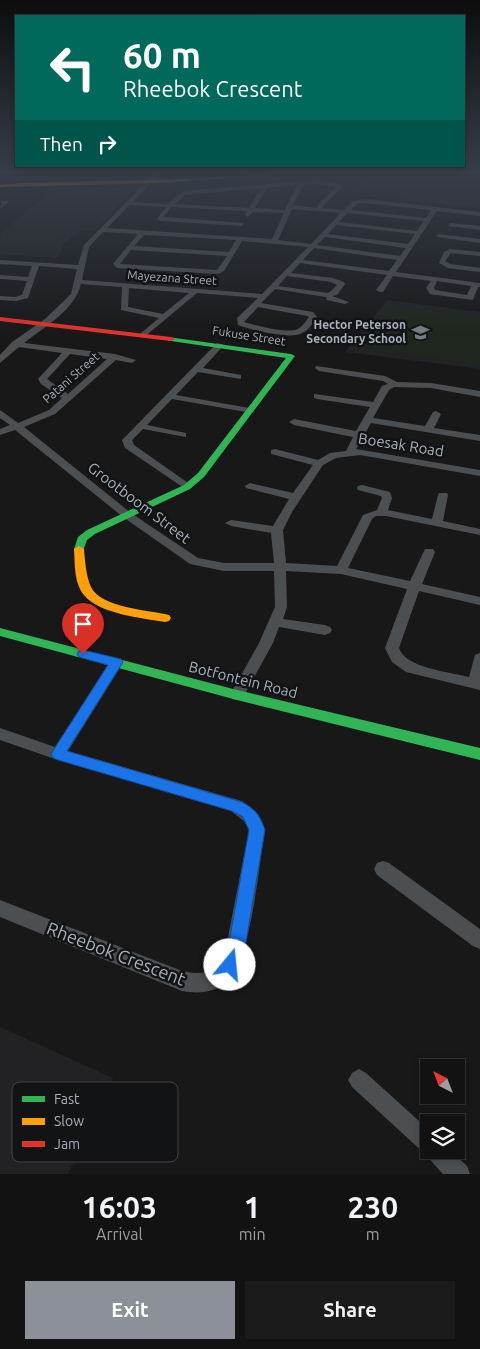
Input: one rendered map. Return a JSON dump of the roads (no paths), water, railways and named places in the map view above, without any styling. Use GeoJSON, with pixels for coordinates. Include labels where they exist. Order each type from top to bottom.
{"type":"FeatureCollection","features":[{"type":"Feature","properties":{"kind":"street"},"geometry":{"type":"LineString","coordinates":[[0,360],[15,344],[44,324],[70,302],[75,295],[86,246],[104,228]]}},
{"type":"Feature","properties":{"kind":"street"},"geometry":{"type":"LineString","coordinates":[[274,241],[281,228]]}},
{"type":"Feature","properties":{"kind":"street"},"geometry":{"type":"LineString","coordinates":[[255,304],[310,314],[312,317],[302,329],[297,332],[249,326],[241,323],[240,320],[255,304],[330,228]]}},
{"type":"Feature","properties":{"kind":"street"},"geometry":{"type":"LineString","coordinates":[[375,228],[418,233]]}},
{"type":"Feature","properties":{"kind":"street"},"geometry":{"type":"LineString","coordinates":[[380,290],[422,228]]}},
{"type":"Feature","properties":{"kind":"street"},"geometry":{"type":"LineString","coordinates":[[102,230],[274,241],[401,258]]}},
{"type":"Feature","properties":{"kind":"street"},"geometry":{"type":"LineString","coordinates":[[142,233],[116,264],[117,266],[218,272],[222,270],[240,239]]}},
{"type":"Feature","properties":{"kind":"street"},"geometry":{"type":"LineString","coordinates":[[323,235],[409,246]]}},
{"type":"Feature","properties":{"kind":"street"},"geometry":{"type":"LineString","coordinates":[[439,236],[480,241]]}},
{"type":"Feature","properties":{"kind":"street"},"geometry":{"type":"LineString","coordinates":[[129,248],[231,254]]}},
{"type":"Feature","properties":{"kind":"street"},"geometry":{"type":"LineString","coordinates":[[480,254],[450,251],[446,253],[441,262],[448,266],[480,270]]}},
{"type":"Feature","properties":{"kind":"street"},"geometry":{"type":"LineString","coordinates":[[166,270],[172,261]]}},
{"type":"Feature","properties":{"kind":"street"},"geometry":{"type":"LineString","coordinates":[[298,261],[478,284],[468,301],[433,292],[430,288],[435,279]]}},
{"type":"Feature","properties":{"kind":"street"},"geometry":{"type":"LineString","coordinates":[[0,262],[81,267]]}},
{"type":"Feature","properties":{"kind":"street"},"geometry":{"type":"LineString","coordinates":[[0,298],[13,299],[23,297],[36,264]]}},
{"type":"Feature","properties":{"kind":"street"},"geometry":{"type":"LineString","coordinates":[[272,287],[328,294],[334,292],[340,283],[333,280],[285,274]]}},
{"type":"Feature","properties":{"kind":"street"},"geometry":{"type":"LineString","coordinates":[[2,277],[30,279]]}},
{"type":"Feature","properties":{"kind":"street","name":"Mayezana Street"},"geometry":{"type":"LineString","coordinates":[[78,282],[263,296]]}},
{"type":"Feature","properties":{"kind":"street"},"geometry":{"type":"LineString","coordinates":[[126,286],[124,308],[165,317]]}},
{"type":"Feature","properties":{"kind":"street"},"geometry":{"type":"LineString","coordinates":[[143,336],[195,290]]}},
{"type":"Feature","properties":{"kind":"street"},"geometry":{"type":"LineString","coordinates":[[328,294],[330,298],[344,302]]}},
{"type":"Feature","properties":{"kind":"street","name":"Fukuse Street"},"geometry":{"type":"LineString","coordinates":[[0,319],[220,344],[291,356],[201,475],[187,487],[91,532],[81,540],[79,545],[80,556],[86,586],[88,592],[94,598],[107,604],[165,618]]}},
{"type":"Feature","properties":{"kind":"street"},"geometry":{"type":"LineString","coordinates":[[15,344],[132,360]]}},
{"type":"Feature","properties":{"kind":"street"},"geometry":{"type":"LineString","coordinates":[[187,487],[126,442],[127,438],[220,344]]}},
{"type":"Feature","properties":{"kind":"street"},"geometry":{"type":"LineString","coordinates":[[68,351],[42,379],[68,398]]}},
{"type":"Feature","properties":{"kind":"street","name":"Patani Street"},"geometry":{"type":"LineString","coordinates":[[0,432],[46,416],[115,357]]}},
{"type":"Feature","properties":{"kind":"street"},"geometry":{"type":"LineString","coordinates":[[319,368],[385,379],[393,383],[405,383],[480,394]]}},
{"type":"Feature","properties":{"kind":"street"},"geometry":{"type":"LineString","coordinates":[[196,369],[238,377]]}},
{"type":"Feature","properties":{"kind":"street"},"geometry":{"type":"LineString","coordinates":[[350,452],[385,388],[393,383]]}},
{"type":"Feature","properties":{"kind":"street"},"geometry":{"type":"LineString","coordinates":[[169,396],[249,411]]}},
{"type":"Feature","properties":{"kind":"street"},"geometry":{"type":"LineString","coordinates":[[317,396],[375,405]]}},
{"type":"Feature","properties":{"kind":"street","name":"Grootboom Street"},"geometry":{"type":"LineString","coordinates":[[0,413],[127,515],[194,561],[224,567],[341,570],[414,588],[480,601]]}},
{"type":"Feature","properties":{"kind":"street"},"geometry":{"type":"LineString","coordinates":[[428,430],[436,414]]}},
{"type":"Feature","properties":{"kind":"street"},"geometry":{"type":"LineString","coordinates":[[368,420],[480,438]]}},
{"type":"Feature","properties":{"kind":"street"},"geometry":{"type":"LineString","coordinates":[[294,422],[360,435]]}},
{"type":"Feature","properties":{"kind":"street"},"geometry":{"type":"LineString","coordinates":[[140,426],[183,435]]}},
{"type":"Feature","properties":{"kind":"street"},"geometry":{"type":"LineString","coordinates":[[237,695],[276,622],[281,607],[277,530],[319,462],[275,452]]}},
{"type":"Feature","properties":{"kind":"street","name":"Boesak Road"},"geometry":{"type":"LineString","coordinates":[[319,462],[334,455],[350,452],[367,453],[480,473]]}},
{"type":"Feature","properties":{"kind":"street"},"geometry":{"type":"LineString","coordinates":[[250,486],[296,497]]}},
{"type":"Feature","properties":{"kind":"street"},"geometry":{"type":"LineString","coordinates":[[362,488],[386,494],[387,498],[381,513]]}},
{"type":"Feature","properties":{"kind":"street"},"geometry":{"type":"LineString","coordinates":[[437,523],[444,495]]}},
{"type":"Feature","properties":{"kind":"street"},"geometry":{"type":"LineString","coordinates":[[341,570],[367,517],[381,513],[480,532]]}},
{"type":"Feature","properties":{"kind":"street"},"geometry":{"type":"LineString","coordinates":[[231,523],[277,530]]}},
{"type":"Feature","properties":{"kind":"street"},"geometry":{"type":"LineString","coordinates":[[429,552],[392,648],[396,658],[411,668],[477,685],[480,658]]}},
{"type":"Feature","properties":{"kind":"street"},"geometry":{"type":"LineString","coordinates":[[276,622],[325,630]]}},
{"type":"Feature","properties":{"kind":"street","name":"Botfontein Road"},"geometry":{"type":"LineString","coordinates":[[0,632],[237,695],[480,754]]}},
{"type":"Feature","properties":{"kind":"street"},"geometry":{"type":"LineString","coordinates":[[58,754],[116,662]]}},
{"type":"Feature","properties":{"kind":"street","name":"Rheebok Crescent"},"geometry":{"type":"LineString","coordinates":[[0,734],[58,754],[236,806],[248,813],[254,820],[257,830],[236,948],[230,965],[223,975],[210,982],[195,984],[182,981],[0,908]]}},
{"type":"Feature","properties":{"kind":"street"},"geometry":{"type":"LineString","coordinates":[[383,869],[480,940]]}},
{"type":"Feature","properties":{"kind":"street"},"geometry":{"type":"LineString","coordinates":[[359,1080],[420,1137]]}},
{"type":"Feature","properties":{"kind":"street"},"geometry":{"type":"LineString","coordinates":[[443,1159],[459,1174]]}},
{"type":"Feature","properties":{"kind":"place","name":"Hector Peterson Secondary School"},"geometry":{"type":"Point","coordinates":[420,332]}}]}
